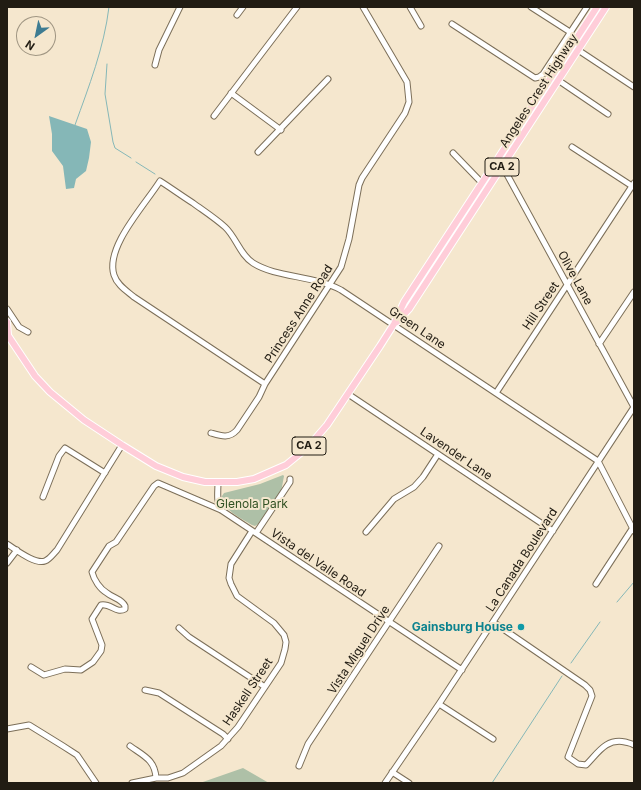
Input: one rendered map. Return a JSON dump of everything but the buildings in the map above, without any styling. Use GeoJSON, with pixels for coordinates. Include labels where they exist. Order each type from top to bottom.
{"type":"FeatureCollection","features":[{"type":"Feature","properties":{"kind":"main road","name":"Angeles Crest Highway"},"geometry":{"type":"LineString","coordinates":[[7,335],[35,376],[66,406],[122,446],[172,474],[194,480],[218,483],[236,482],[254,479],[286,465],[308,447],[328,425],[394,324],[404,302],[597,7]]}},
{"type":"Feature","properties":{"kind":"main road","name":"Angeles Crest Highway"},"geometry":{"type":"LineString","coordinates":[[394,324],[409,309],[606,7]]}},
{"type":"Feature","properties":{"kind":"main road"},"geometry":{"type":"LineString","coordinates":[[7,322],[7,335]]}},
{"type":"Feature","properties":{"kind":"street"},"geometry":{"type":"LineString","coordinates":[[154,65],[159,50],[180,7]]}},
{"type":"Feature","properties":{"kind":"street"},"geometry":{"type":"LineString","coordinates":[[237,15],[243,7]]}},
{"type":"Feature","properties":{"kind":"street"},"geometry":{"type":"LineString","coordinates":[[214,116],[297,7]]}},
{"type":"Feature","properties":{"kind":"street","name":"Princess Anne Road"},"geometry":{"type":"LineString","coordinates":[[211,433],[222,436],[232,435],[237,430],[259,397],[265,384],[331,284],[344,262],[359,185],[362,178],[406,113],[409,102],[407,82],[363,7]]}},
{"type":"Feature","properties":{"kind":"street"},"geometry":{"type":"LineString","coordinates":[[410,7],[421,26]]}},
{"type":"Feature","properties":{"kind":"street"},"geometry":{"type":"LineString","coordinates":[[531,7],[570,32]]}},
{"type":"Feature","properties":{"kind":"street"},"geometry":{"type":"LineString","coordinates":[[452,24],[535,78],[543,74],[587,7]]}},
{"type":"Feature","properties":{"kind":"street"},"geometry":{"type":"LineString","coordinates":[[572,46],[634,87]]}},
{"type":"Feature","properties":{"kind":"street"},"geometry":{"type":"LineString","coordinates":[[552,76],[608,114]]}},
{"type":"Feature","properties":{"kind":"street"},"geometry":{"type":"LineString","coordinates":[[258,152],[281,130],[328,79]]}},
{"type":"Feature","properties":{"kind":"street"},"geometry":{"type":"LineString","coordinates":[[231,93],[281,130]]}},
{"type":"Feature","properties":{"kind":"street"},"geometry":{"type":"LineString","coordinates":[[572,147],[632,188]]}},
{"type":"Feature","properties":{"kind":"street"},"geometry":{"type":"LineString","coordinates":[[453,153],[482,183]]}},
{"type":"Feature","properties":{"kind":"street","name":"Olive Lane"},"geometry":{"type":"LineString","coordinates":[[498,158],[634,407]]}},
{"type":"Feature","properties":{"kind":"street","name":"Green Lane"},"geometry":{"type":"LineString","coordinates":[[265,384],[125,290],[114,276],[112,266],[115,251],[132,221],[160,181],[226,228],[234,237],[248,260],[274,271],[331,284],[394,324],[598,462],[633,530]]}},
{"type":"Feature","properties":{"kind":"street","name":"Hill Street"},"geometry":{"type":"LineString","coordinates":[[496,393],[632,188]]}},
{"type":"Feature","properties":{"kind":"street"},"geometry":{"type":"LineString","coordinates":[[599,344],[634,292]]}},
{"type":"Feature","properties":{"kind":"street"},"geometry":{"type":"LineString","coordinates":[[7,309],[19,327],[28,332]]}},
{"type":"Feature","properties":{"kind":"street","name":"Lavender Lane"},"geometry":{"type":"LineString","coordinates":[[348,394],[553,531]]}},
{"type":"Feature","properties":{"kind":"street","name":"La Canada Boulevard"},"geometry":{"type":"LineString","coordinates":[[385,783],[462,670],[634,407]]}},
{"type":"Feature","properties":{"kind":"street"},"geometry":{"type":"LineString","coordinates":[[7,544],[36,561],[46,561],[52,556],[122,446]]}},
{"type":"Feature","properties":{"kind":"street"},"geometry":{"type":"LineString","coordinates":[[43,497],[59,456],[66,448],[105,473]]}},
{"type":"Feature","properties":{"kind":"street"},"geometry":{"type":"LineString","coordinates":[[366,532],[394,498],[414,487],[423,477],[438,454]]}},
{"type":"Feature","properties":{"kind":"street","name":"Haskell Street"},"geometry":{"type":"LineString","coordinates":[[132,783],[156,778],[168,778],[183,773],[221,746],[238,727],[281,663],[284,656],[286,642],[284,635],[274,623],[237,596],[229,578],[231,564],[290,482],[290,479]]}},
{"type":"Feature","properties":{"kind":"street","name":"Vista del Valle Road"},"geometry":{"type":"LineString","coordinates":[[31,667],[44,676],[65,670],[82,670],[93,662],[101,651],[102,645],[92,619],[101,605],[110,605],[117,610],[122,611],[125,609],[125,606],[123,602],[106,593],[93,578],[92,572],[109,546],[116,542],[154,486],[158,483],[221,510],[462,670]]}},
{"type":"Feature","properties":{"kind":"street"},"geometry":{"type":"LineString","coordinates":[[218,483],[217,499],[221,510]]}},
{"type":"Feature","properties":{"kind":"street"},"geometry":{"type":"LineString","coordinates":[[596,584],[633,530]]}},
{"type":"Feature","properties":{"kind":"street","name":"Vista Miguel Drive"},"geometry":{"type":"LineString","coordinates":[[298,766],[308,744],[439,546]]}},
{"type":"Feature","properties":{"kind":"street"},"geometry":{"type":"LineString","coordinates":[[7,563],[17,550]]}},
{"type":"Feature","properties":{"kind":"street"},"geometry":{"type":"LineString","coordinates":[[493,622],[573,676],[590,690],[592,696],[568,757],[578,764],[586,765],[606,744],[618,741],[632,743],[634,745]]}},
{"type":"Feature","properties":{"kind":"street"},"geometry":{"type":"LineString","coordinates":[[179,628],[189,637],[265,687]]}},
{"type":"Feature","properties":{"kind":"street"},"geometry":{"type":"LineString","coordinates":[[145,690],[159,693],[228,739]]}},
{"type":"Feature","properties":{"kind":"street"},"geometry":{"type":"LineString","coordinates":[[439,704],[494,739]]}},
{"type":"Feature","properties":{"kind":"street"},"geometry":{"type":"LineString","coordinates":[[7,729],[29,725],[58,742],[77,755],[96,783]]}},
{"type":"Feature","properties":{"kind":"street"},"geometry":{"type":"LineString","coordinates":[[130,746],[153,764],[156,770],[156,778]]}},
{"type":"Feature","properties":{"kind":"street"},"geometry":{"type":"LineString","coordinates":[[392,772],[409,783]]}},
{"type":"Feature","properties":{"kind":"green space","name":"Glenola Park"},"geometry":{"type":"Polygon","coordinates":[[[283,475],[281,492],[255,526],[233,513],[223,501],[222,496],[224,493],[260,484],[283,475]]]}},
{"type":"Feature","properties":{"kind":"green space"},"geometry":{"type":"Polygon","coordinates":[[[243,768],[269,783],[200,783],[243,768]]]}},
{"type":"Feature","properties":{"kind":"sand"},"geometry":{"type":"Polygon","coordinates":[[[475,198],[478,199],[418,291],[415,289],[475,198]]]}},
{"type":"Feature","properties":{"kind":"water"},"geometry":{"type":"Polygon","coordinates":[[[49,116],[87,129],[91,142],[89,158],[86,171],[76,179],[74,188],[66,189],[63,166],[52,151],[52,134],[49,116]]]}},
{"type":"Feature","properties":{"kind":"waterway"},"geometry":{"type":"LineString","coordinates":[[75,125],[100,52],[109,7]]}},
{"type":"Feature","properties":{"kind":"waterway"},"geometry":{"type":"LineString","coordinates":[[107,64],[105,94],[113,142],[115,148],[131,158]]}},
{"type":"Feature","properties":{"kind":"waterway"},"geometry":{"type":"LineString","coordinates":[[136,162],[155,174]]}},
{"type":"Feature","properties":{"kind":"waterway"},"geometry":{"type":"LineString","coordinates":[[617,602],[634,582]]}},
{"type":"Feature","properties":{"kind":"waterway"},"geometry":{"type":"LineString","coordinates":[[571,663],[600,622]]}},
{"type":"Feature","properties":{"kind":"waterway"},"geometry":{"type":"LineString","coordinates":[[492,783],[562,676]]}},
{"type":"Feature","properties":{"kind":"place","name":"Gainsburg House"},"geometry":{"type":"Point","coordinates":[521,627]}}]}
